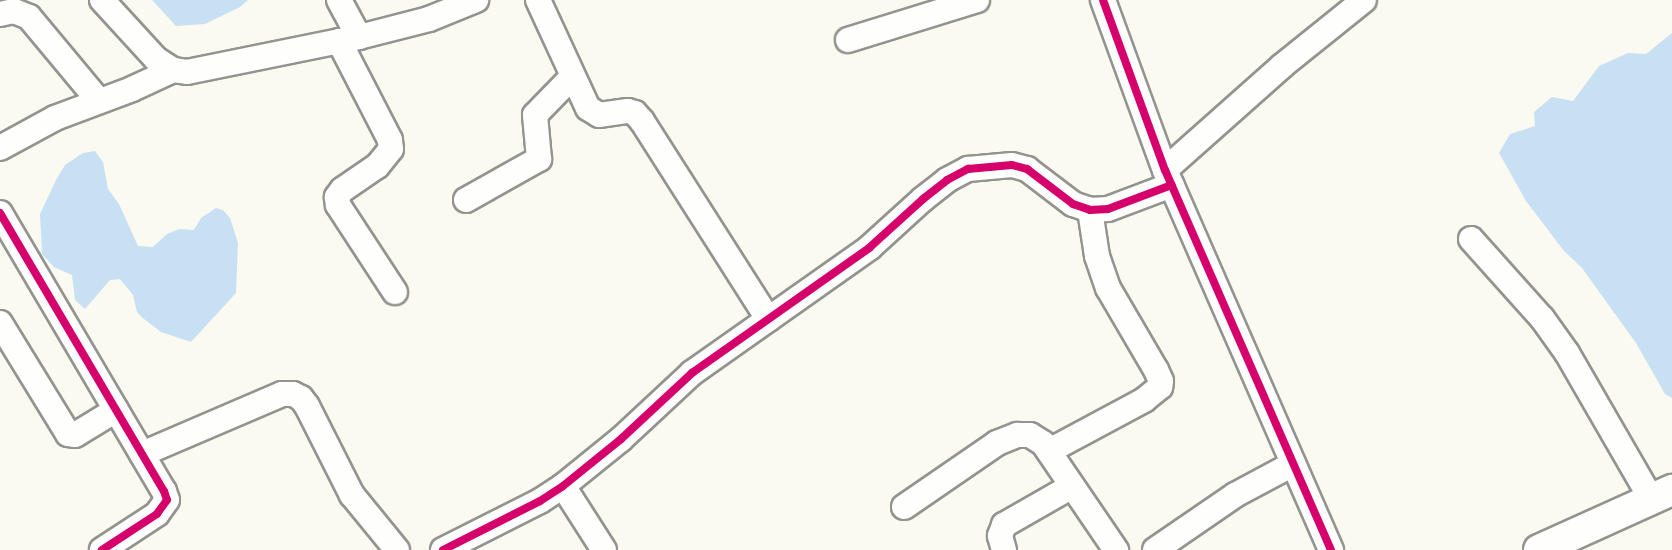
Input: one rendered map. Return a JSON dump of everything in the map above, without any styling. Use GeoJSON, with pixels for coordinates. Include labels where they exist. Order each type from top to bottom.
{"type":"FeatureCollection","features":[{"type":"Feature","properties":{"kind":"street"},"geometry":{"type":"LineString","coordinates":[[102,0],[156,59],[173,70],[187,72],[349,39],[429,19],[476,0]]}},
{"type":"Feature","properties":{"kind":"street"},"geometry":{"type":"LineString","coordinates":[[339,0],[349,39],[390,140],[391,149],[377,166],[342,190],[337,197],[338,205],[395,292]]}},
{"type":"Feature","properties":{"kind":"street"},"geometry":{"type":"LineString","coordinates":[[538,0],[588,108],[599,115],[628,111],[635,113],[642,121],[768,319]]}},
{"type":"Feature","properties":{"kind":"street"},"geometry":{"type":"LineString","coordinates":[[848,40],[977,0]]}},
{"type":"Feature","properties":{"kind":"street"},"geometry":{"type":"LineString","coordinates":[[1103,0],[1169,178],[1331,550]]}},
{"type":"Feature","properties":{"kind":"street"},"geometry":{"type":"LineString","coordinates":[[443,550],[473,544],[563,486],[621,439],[692,373],[869,248],[947,180],[968,169],[1012,165],[1027,169],[1073,204],[1090,210],[1108,209],[1169,178],[1282,66],[1364,0]]}},
{"type":"Feature","properties":{"kind":"street"},"geometry":{"type":"LineString","coordinates":[[0,14],[14,11],[29,17],[99,100]]}},
{"type":"Feature","properties":{"kind":"street"},"geometry":{"type":"LineString","coordinates":[[4,137],[132,89],[173,70]]}},
{"type":"Feature","properties":{"kind":"street"},"geometry":{"type":"LineString","coordinates":[[466,200],[539,159],[539,144],[534,127],[535,115],[572,76]]}},
{"type":"Feature","properties":{"kind":"street"},"geometry":{"type":"LineString","coordinates":[[1049,452],[1144,400],[1160,387],[1161,381],[1156,370],[1108,288],[1097,256],[1090,210]]}},
{"type":"Feature","properties":{"kind":"street"},"geometry":{"type":"LineString","coordinates":[[0,213],[167,500],[157,514],[102,550]]}},
{"type":"Feature","properties":{"kind":"street"},"geometry":{"type":"LineString","coordinates":[[1471,239],[1542,318],[1662,495],[1539,550]]}},
{"type":"Feature","properties":{"kind":"street"},"geometry":{"type":"LineString","coordinates":[[0,323],[68,434],[75,435],[116,411]]}},
{"type":"Feature","properties":{"kind":"street"},"geometry":{"type":"LineString","coordinates":[[142,454],[282,394],[293,394],[301,398],[307,406],[352,495],[397,550]]}},
{"type":"Feature","properties":{"kind":"street"},"geometry":{"type":"LineString","coordinates":[[904,507],[997,443],[1017,435],[1038,438],[1116,550]]}},
{"type":"Feature","properties":{"kind":"street"},"geometry":{"type":"LineString","coordinates":[[1155,550],[1235,495],[1293,464]]}},
{"type":"Feature","properties":{"kind":"street"},"geometry":{"type":"LineString","coordinates":[[563,486],[604,550]]}},
{"type":"Feature","properties":{"kind":"street"},"geometry":{"type":"LineString","coordinates":[[1004,550],[1000,536],[1004,525],[1072,486]]}},
{"type":"Feature","properties":{"kind":"water"},"geometry":{"type":"Polygon","coordinates":[[[152,0],[248,0],[240,7],[205,24],[176,26],[152,0]]]}},
{"type":"Feature","properties":{"kind":"water"},"geometry":{"type":"Polygon","coordinates":[[[1672,33],[1672,398],[1665,394],[1636,343],[1582,268],[1564,251],[1526,201],[1499,153],[1510,134],[1535,126],[1534,112],[1552,97],[1573,101],[1599,66],[1628,53],[1646,54],[1672,33]]]}},
{"type":"Feature","properties":{"kind":"water"},"geometry":{"type":"Polygon","coordinates":[[[95,151],[103,162],[108,189],[119,204],[138,246],[153,247],[167,234],[179,229],[194,230],[201,218],[216,208],[223,210],[230,218],[238,243],[236,293],[191,342],[161,332],[144,319],[137,312],[133,295],[120,279],[110,280],[85,309],[75,300],[72,275],[54,267],[42,254],[40,214],[56,180],[65,165],[83,153],[95,151]]]}},
{"type":"Feature","properties":{"kind":"cycle path"},"geometry":{"type":"LineString","coordinates":[[1103,0],[1165,170],[1331,550]]}},
{"type":"Feature","properties":{"kind":"cycle path"},"geometry":{"type":"LineString","coordinates":[[443,550],[540,501],[563,486],[621,439],[692,373],[869,248],[923,199],[947,180],[968,169],[1012,165],[1027,169],[1073,204],[1090,210],[1108,209],[1172,185]]}},
{"type":"Feature","properties":{"kind":"cycle path"},"geometry":{"type":"LineString","coordinates":[[0,213],[164,491],[167,500],[157,514],[102,550]]}}]}
